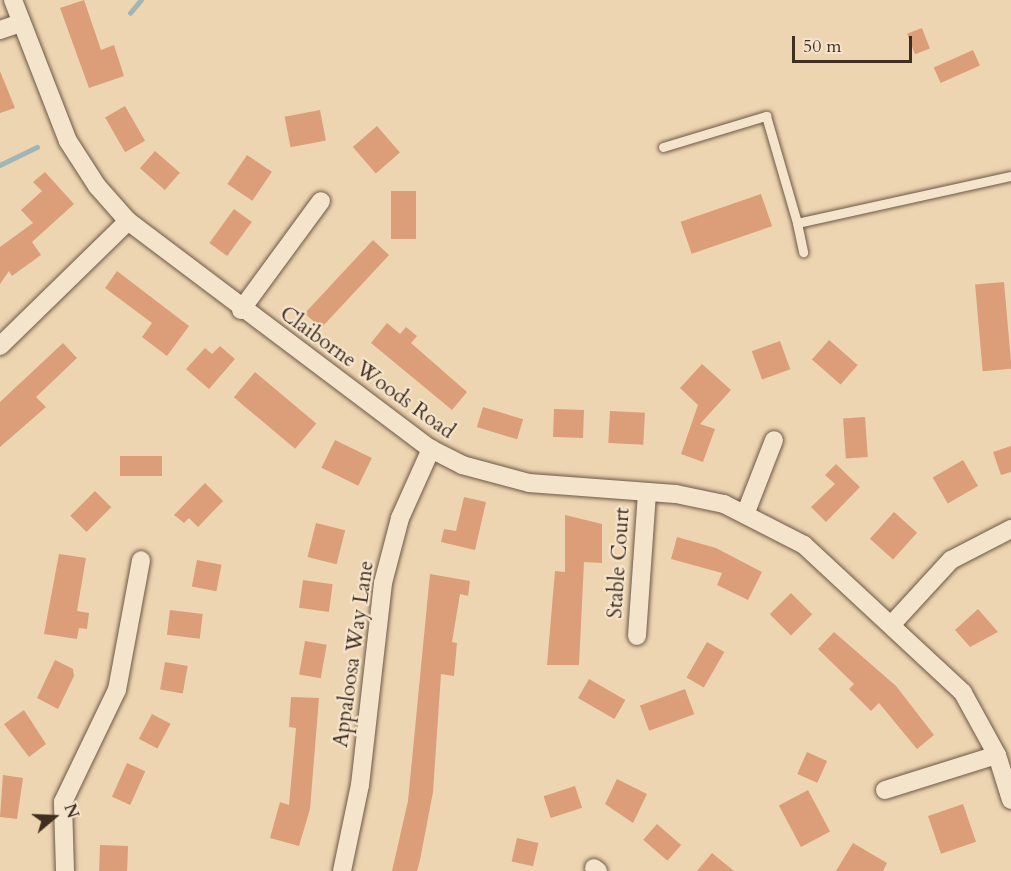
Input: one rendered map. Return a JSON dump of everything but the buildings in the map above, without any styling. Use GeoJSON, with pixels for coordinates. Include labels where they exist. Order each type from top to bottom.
{"type":"FeatureCollection","features":[{"type":"Feature","properties":{"kind":"street","name":"Claiborne Woods Road"},"geometry":{"type":"LineString","coordinates":[[13,0],[20,23],[68,141],[97,186],[128,221],[241,310],[431,449],[490,474],[529,483],[647,492],[746,512],[804,545],[893,622],[963,693],[997,755],[1011,800]]}},
{"type":"Feature","properties":{"kind":"street"},"geometry":{"type":"LineString","coordinates":[[0,30],[20,23]]}},
{"type":"Feature","properties":{"kind":"street"},"geometry":{"type":"LineString","coordinates":[[241,310],[321,201]]}},
{"type":"Feature","properties":{"kind":"street"},"geometry":{"type":"LineString","coordinates":[[0,346],[128,221]]}},
{"type":"Feature","properties":{"kind":"street"},"geometry":{"type":"LineString","coordinates":[[746,512],[774,440]]}},
{"type":"Feature","properties":{"kind":"street","name":"Appaloosa Way Lane"},"geometry":{"type":"LineString","coordinates":[[342,871],[360,785],[383,583],[400,518],[431,449]]}},
{"type":"Feature","properties":{"kind":"street","name":"Stable Court"},"geometry":{"type":"LineString","coordinates":[[637,636],[647,492]]}},
{"type":"Feature","properties":{"kind":"street"},"geometry":{"type":"LineString","coordinates":[[893,622],[951,560],[1011,529]]}},
{"type":"Feature","properties":{"kind":"street"},"geometry":{"type":"LineString","coordinates":[[65,871],[63,802],[117,690],[141,560]]}},
{"type":"Feature","properties":{"kind":"street"},"geometry":{"type":"LineString","coordinates":[[885,790],[997,755]]}},
{"type":"Feature","properties":{"kind":"lane"},"geometry":{"type":"LineString","coordinates":[[663,147],[766,116],[797,223],[803,252]]}},
{"type":"Feature","properties":{"kind":"lane"},"geometry":{"type":"LineString","coordinates":[[797,223],[1011,176]]}},
{"type":"Feature","properties":{"kind":"waterway"},"geometry":{"type":"LineString","coordinates":[[130,13],[141,0]]}},
{"type":"Feature","properties":{"kind":"waterway"},"geometry":{"type":"LineString","coordinates":[[0,165],[37,147]]}}]}
